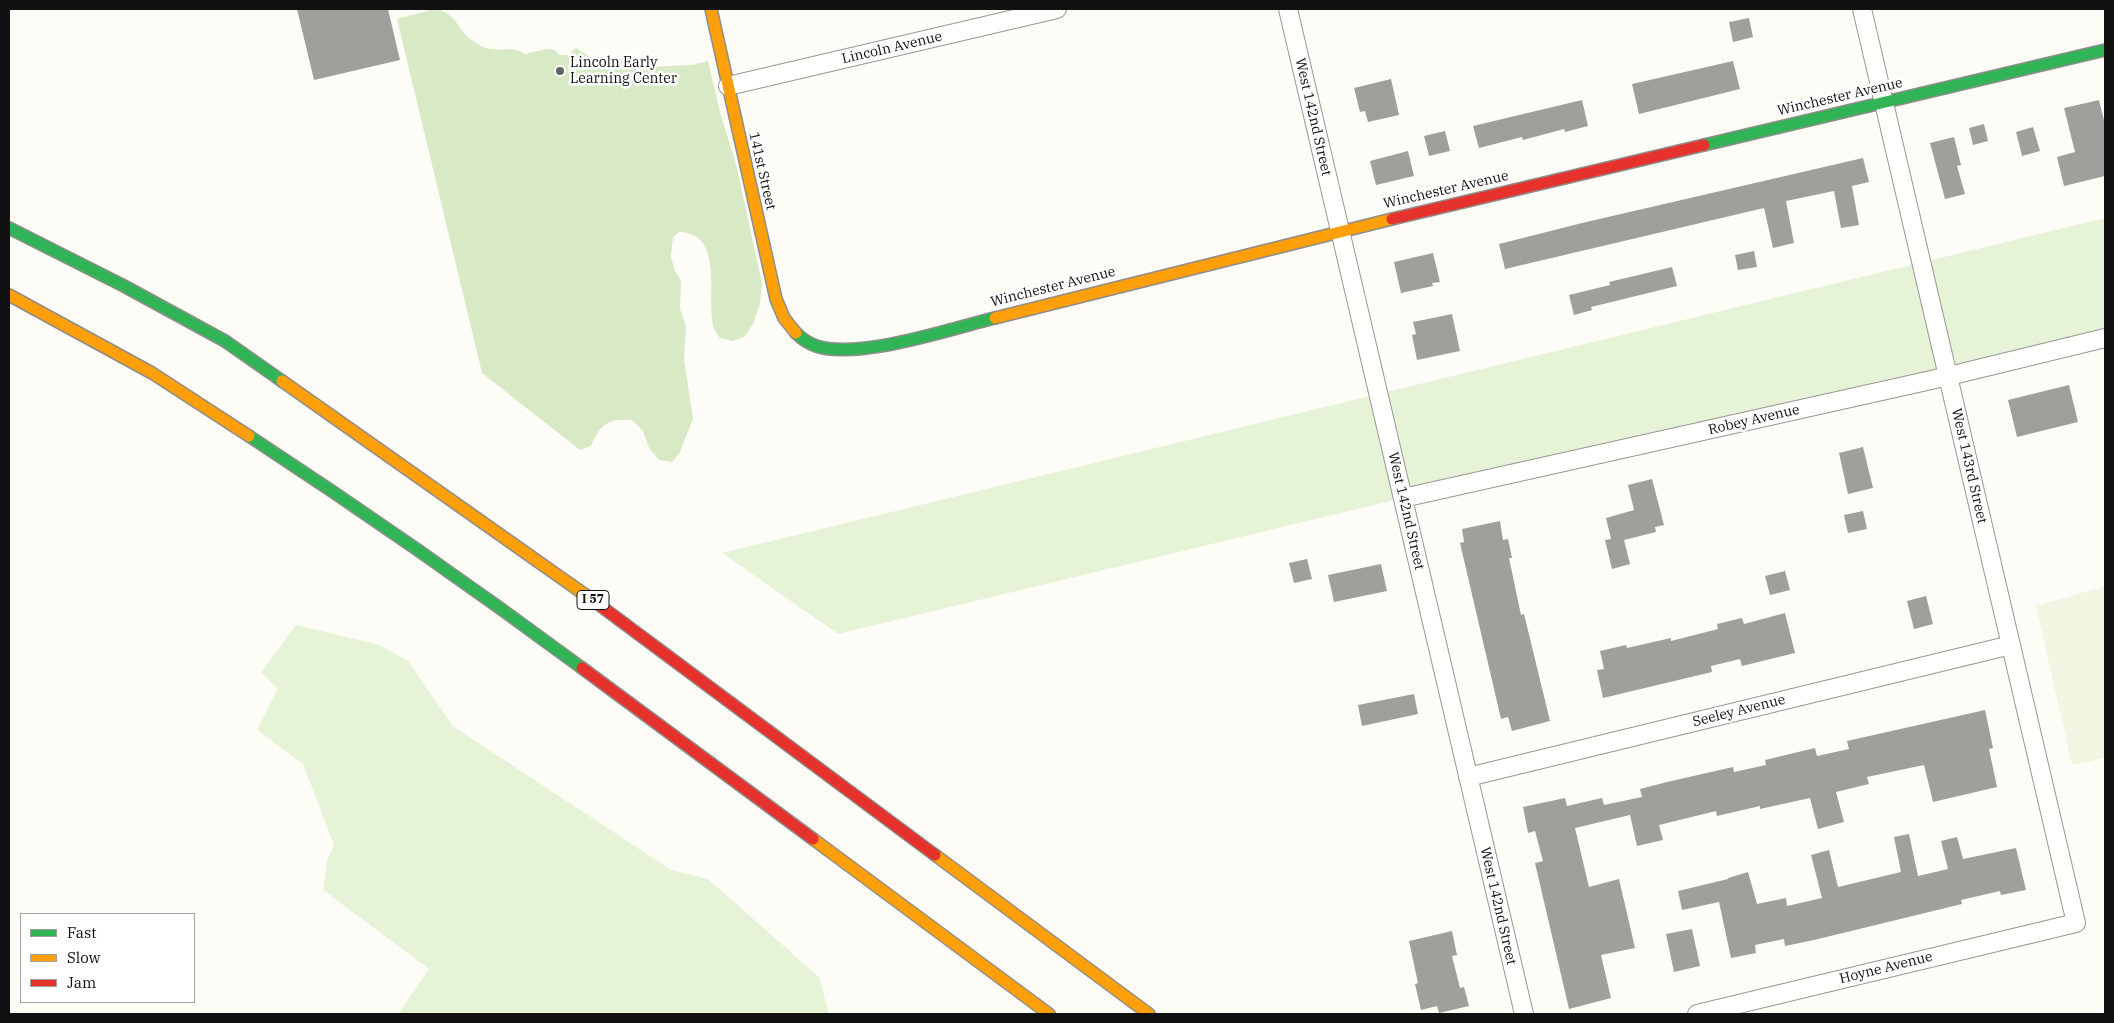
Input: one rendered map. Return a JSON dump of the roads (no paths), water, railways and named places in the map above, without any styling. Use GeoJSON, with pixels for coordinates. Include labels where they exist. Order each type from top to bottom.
{"type":"FeatureCollection","features":[{"type":"Feature","properties":{"kind":"main road","name":"141st Street"},"geometry":{"type":"LineString","coordinates":[[710,9],[776,299],[784,318],[797,335]]}},
{"type":"Feature","properties":{"kind":"main road","name":"Winchester Avenue"},"geometry":{"type":"LineString","coordinates":[[797,335],[808,344],[823,347],[844,349],[878,346],[1340,230],[2105,50]]}},
{"type":"Feature","properties":{"kind":"main road","name":"I 57"},"geometry":{"type":"LineString","coordinates":[[9,228],[124,286],[225,341],[580,590],[1149,1014]]}},
{"type":"Feature","properties":{"kind":"main road"},"geometry":{"type":"LineString","coordinates":[[9,295],[152,372],[334,492],[517,620],[1049,1014]]}},
{"type":"Feature","properties":{"kind":"street","name":"Lincoln Avenue"},"geometry":{"type":"LineString","coordinates":[[728,86],[1057,9]]}},
{"type":"Feature","properties":{"kind":"street","name":"West 142nd Street"},"geometry":{"type":"LineString","coordinates":[[1288,9],[1524,1014]]}},
{"type":"Feature","properties":{"kind":"street","name":"West 143rd Street"},"geometry":{"type":"LineString","coordinates":[[1862,9],[2076,922]]}},
{"type":"Feature","properties":{"kind":"street","name":"Robey Avenue"},"geometry":{"type":"LineString","coordinates":[[1403,498],[1949,376],[2105,338]]}},
{"type":"Feature","properties":{"kind":"street","name":"Seeley Avenue"},"geometry":{"type":"LineString","coordinates":[[1468,777],[2011,645]]}},
{"type":"Feature","properties":{"kind":"street","name":"Hoyne Avenue"},"geometry":{"type":"LineString","coordinates":[[1697,1014],[2076,922]]}},
{"type":"Feature","properties":{"kind":"place","name":"Lincoln Early Learning Center"},"geometry":{"type":"Point","coordinates":[560,71]}}]}
